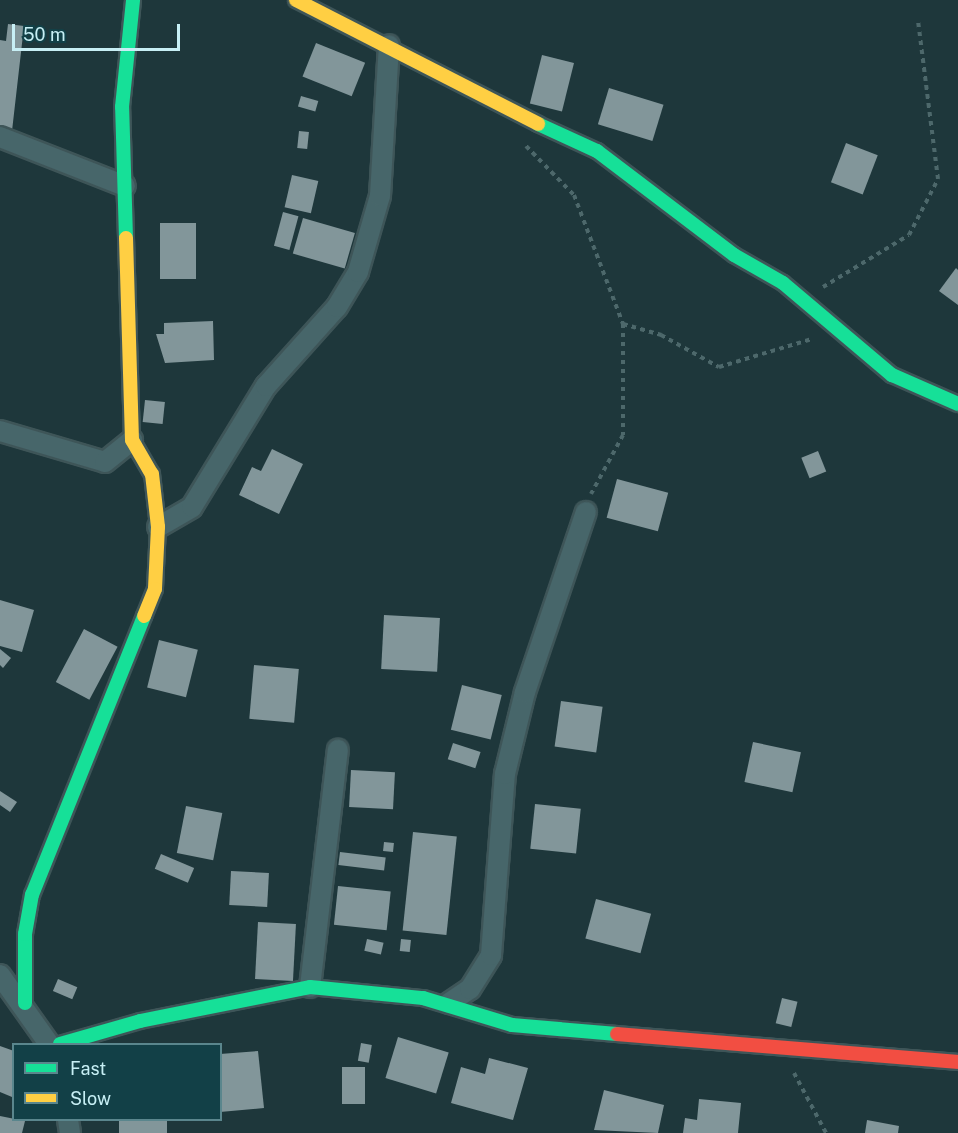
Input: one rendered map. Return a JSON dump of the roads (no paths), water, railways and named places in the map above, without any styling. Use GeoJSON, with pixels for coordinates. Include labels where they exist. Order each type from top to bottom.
{"type":"FeatureCollection","features":[{"type":"Feature","properties":{"kind":"street"},"geometry":{"type":"LineString","coordinates":[[25,1003],[25,934],[32,895],[155,589],[158,527],[152,474],[132,440],[122,107],[133,0]]}},
{"type":"Feature","properties":{"kind":"street"},"geometry":{"type":"LineString","coordinates":[[296,0],[389,45],[489,101],[597,151],[704,233],[801,299],[833,330],[892,375],[958,404]]}},
{"type":"Feature","properties":{"kind":"street"},"geometry":{"type":"LineString","coordinates":[[158,527],[192,507],[266,386],[337,307],[358,272],[380,196],[389,45]]}},
{"type":"Feature","properties":{"kind":"street"},"geometry":{"type":"LineString","coordinates":[[0,137],[124,186]]}},
{"type":"Feature","properties":{"kind":"street"},"geometry":{"type":"LineString","coordinates":[[0,431],[105,462],[132,440]]}},
{"type":"Feature","properties":{"kind":"street"},"geometry":{"type":"LineString","coordinates":[[449,1003],[470,989],[491,955],[505,774],[525,692],[586,513]]}},
{"type":"Feature","properties":{"kind":"street"},"geometry":{"type":"LineString","coordinates":[[310,987],[338,750]]}},
{"type":"Feature","properties":{"kind":"street"},"geometry":{"type":"LineString","coordinates":[[0,975],[25,1003],[48,1043]]}},
{"type":"Feature","properties":{"kind":"street"},"geometry":{"type":"LineString","coordinates":[[63,1043],[140,1021],[310,987],[449,1003],[512,1025],[780,1050],[958,1062]]}}]}
